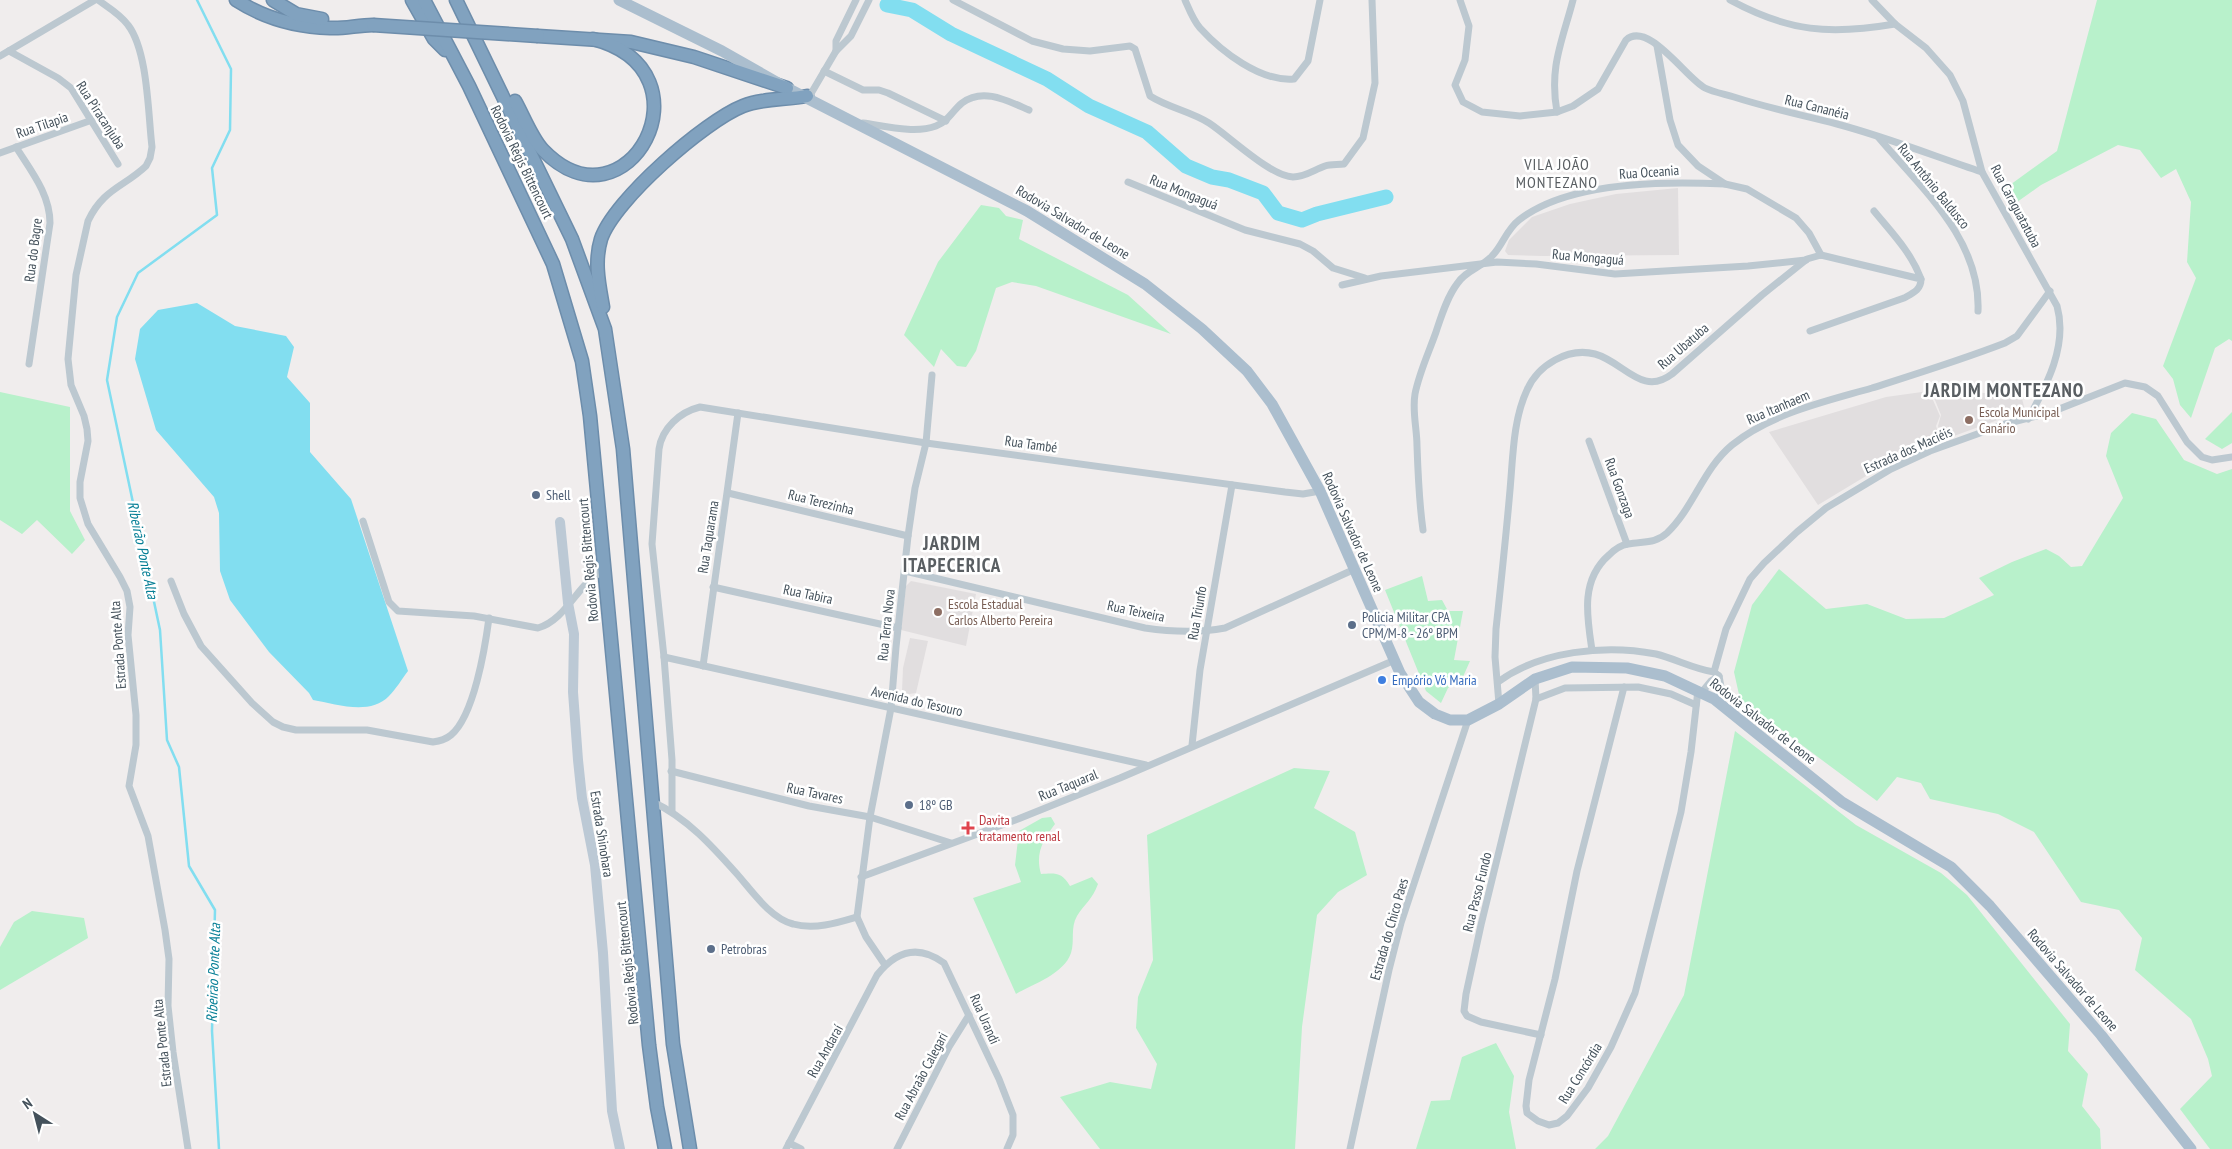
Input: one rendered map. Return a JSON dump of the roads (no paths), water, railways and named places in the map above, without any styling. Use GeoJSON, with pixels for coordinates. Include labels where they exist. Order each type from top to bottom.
{"type":"FeatureCollection","features":[{"type":"Feature","properties":{"kind":"highway"},"geometry":{"type":"LineString","coordinates":[[236,0],[257,12],[280,20],[329,28],[367,25]]}},
{"type":"Feature","properties":{"kind":"highway"},"geometry":{"type":"LineString","coordinates":[[273,0],[296,14],[367,25],[631,42],[694,57],[787,88]]}},
{"type":"Feature","properties":{"kind":"highway"},"geometry":{"type":"LineString","coordinates":[[412,0],[434,39],[456,61]]}},
{"type":"Feature","properties":{"kind":"highway","name":"Rodovia Régis Bittencourt"},"geometry":{"type":"LineString","coordinates":[[424,0],[537,227],[553,264],[568,308],[582,361],[589,407],[650,1045],[657,1107],[665,1149]]}},
{"type":"Feature","properties":{"kind":"highway","name":"Rodovia Régis Bittencourt"},"geometry":{"type":"LineString","coordinates":[[456,0],[560,212],[605,329],[623,449],[673,1044],[690,1149]]}},
{"type":"Feature","properties":{"kind":"highway"},"geometry":{"type":"LineString","coordinates":[[473,33],[542,149],[565,169],[582,174],[598,175],[619,168],[638,152],[650,133],[654,103],[648,83],[636,61],[624,52],[606,43],[593,40]]}},
{"type":"Feature","properties":{"kind":"highway"},"geometry":{"type":"LineString","coordinates":[[605,329],[598,278],[598,254],[607,225],[625,201],[690,141],[721,117],[754,102],[808,97]]}},
{"type":"Feature","properties":{"kind":"main road","name":"Rodovia Salvador de Leone"},"geometry":{"type":"LineString","coordinates":[[619,0],[722,51],[787,88],[808,97],[1027,211],[1100,255],[1168,301],[1247,370],[1264,391],[1320,491],[1394,660],[1407,685],[1419,702],[1435,714],[1450,720],[1468,720],[1499,704],[1535,679],[1572,667],[1627,668],[1665,676],[1714,699],[1842,802],[1960,875],[1990,906],[2101,1035],[2191,1149]]}},
{"type":"Feature","properties":{"kind":"street"},"geometry":{"type":"LineString","coordinates":[[0,56],[95,0]]}},
{"type":"Feature","properties":{"kind":"street","name":"Estrada Ponte Alta"},"geometry":{"type":"LineString","coordinates":[[98,0],[120,15],[135,37],[141,54],[152,147],[146,166],[104,196],[93,209],[88,220],[74,294],[69,372],[71,385],[84,416],[87,429],[88,441],[80,482],[83,511],[88,524],[127,591],[130,606],[128,635],[136,715],[136,745],[129,786],[150,844],[165,930],[169,958],[168,1006],[172,1052],[188,1149]]}},
{"type":"Feature","properties":{"kind":"street"},"geometry":{"type":"LineString","coordinates":[[836,51],[836,41],[856,0]]}},
{"type":"Feature","properties":{"kind":"street"},"geometry":{"type":"LineString","coordinates":[[808,97],[836,51],[851,36],[869,0]]}},
{"type":"Feature","properties":{"kind":"street"},"geometry":{"type":"LineString","coordinates":[[953,0],[1032,40],[1063,49],[1090,51],[1130,46],[1135,49],[1150,96],[1174,109],[1192,113],[1253,157],[1292,177],[1308,175],[1326,166],[1344,164],[1362,138],[1375,83],[1372,0]]}},
{"type":"Feature","properties":{"kind":"street"},"geometry":{"type":"LineString","coordinates":[[1185,0],[1199,27],[1245,66],[1274,78],[1286,79],[1294,79],[1308,61],[1320,0]]}},
{"type":"Feature","properties":{"kind":"street"},"geometry":{"type":"LineString","coordinates":[[1460,0],[1469,26],[1465,60],[1455,85],[1463,102],[1482,112],[1520,116],[1557,112],[1554,93],[1555,61],[1573,0]]}},
{"type":"Feature","properties":{"kind":"street"},"geometry":{"type":"LineString","coordinates":[[1730,0],[1782,22],[1817,30],[1862,29],[1894,24]]}},
{"type":"Feature","properties":{"kind":"street","name":"Rua Caraguatatuba"},"geometry":{"type":"LineString","coordinates":[[1872,0],[1894,24],[1926,48],[1950,75],[1963,101],[1982,172],[2050,291],[2059,314],[2057,355],[2043,392],[2028,419]]}},
{"type":"Feature","properties":{"kind":"street","name":"Rua Cananéia"},"geometry":{"type":"LineString","coordinates":[[1557,112],[1573,106],[1598,88],[1610,64],[1629,37],[1642,36],[1650,39],[1705,88],[1797,115],[1856,129],[1982,172]]}},
{"type":"Feature","properties":{"kind":"street"},"geometry":{"type":"LineString","coordinates":[[1657,46],[1670,120],[1678,145],[1698,166],[1724,184],[1747,190],[1788,212],[1803,225],[1821,254],[1921,280]]}},
{"type":"Feature","properties":{"kind":"street","name":"Rua Piracanjuba"},"geometry":{"type":"LineString","coordinates":[[9,51],[66,83],[75,93],[118,164]]}},
{"type":"Feature","properties":{"kind":"street"},"geometry":{"type":"LineString","coordinates":[[824,71],[863,90],[888,92],[946,121]]}},
{"type":"Feature","properties":{"kind":"street"},"geometry":{"type":"LineString","coordinates":[[855,122],[920,129],[935,126],[946,121],[962,103],[984,95],[1029,110]]}},
{"type":"Feature","properties":{"kind":"street","name":"Rua Tilapia"},"geometry":{"type":"LineString","coordinates":[[0,153],[92,120]]}},
{"type":"Feature","properties":{"kind":"street","name":"Rua Antônio Baldusco"},"geometry":{"type":"LineString","coordinates":[[1879,138],[1932,200],[1959,236],[1970,260],[1977,289],[1978,311]]}},
{"type":"Feature","properties":{"kind":"street","name":"Rua do Bagre"},"geometry":{"type":"LineString","coordinates":[[16,147],[44,194],[50,210],[50,223],[29,364]]}},
{"type":"Feature","properties":{"kind":"street","name":"Rua Mongaguá"},"geometry":{"type":"LineString","coordinates":[[1128,182],[1239,228],[1300,244],[1313,251],[1333,268],[1368,278]]}},
{"type":"Feature","properties":{"kind":"street","name":"Rua Oceania"},"geometry":{"type":"LineString","coordinates":[[1483,264],[1492,256],[1506,234],[1518,221],[1528,213],[1556,200],[1637,184],[1666,182],[1724,184]]}},
{"type":"Feature","properties":{"kind":"street"},"geometry":{"type":"LineString","coordinates":[[1810,331],[1904,298],[1918,289],[1921,280],[1916,265],[1874,211]]}},
{"type":"Feature","properties":{"kind":"street","name":"Rua Ubatuba"},"geometry":{"type":"LineString","coordinates":[[1499,704],[1496,629],[1516,432],[1527,388],[1549,363],[1573,353],[1585,353],[1607,359],[1644,381],[1660,382],[1672,374],[1756,300],[1807,260],[1821,254]]}},
{"type":"Feature","properties":{"kind":"street","name":"Rua Mongaguá"},"geometry":{"type":"LineString","coordinates":[[1342,285],[1368,278],[1498,262],[1527,263],[1615,274],[1748,266],[1807,260]]}},
{"type":"Feature","properties":{"kind":"street"},"geometry":{"type":"LineString","coordinates":[[1423,530],[1418,494],[1415,394],[1439,324],[1455,285],[1468,271],[1483,264]]}},
{"type":"Feature","properties":{"kind":"street","name":"Rua Itanhaem"},"geometry":{"type":"LineString","coordinates":[[1592,650],[1588,616],[1590,582],[1594,571],[1614,550],[1627,544],[1652,542],[1666,534],[1685,509],[1709,470],[1730,447],[1751,431],[1826,400],[2005,343],[2017,336],[2050,291]]}},
{"type":"Feature","properties":{"kind":"street","name":"Rua Terra Nova"},"geometry":{"type":"LineString","coordinates":[[861,878],[870,817],[892,708],[908,536],[915,488],[926,443],[932,375]]}},
{"type":"Feature","properties":{"kind":"street","name":"Estrada dos Maciéis"},"geometry":{"type":"LineString","coordinates":[[1714,699],[1721,687],[1717,674],[1726,630],[1750,579],[1780,547],[1818,514],[1890,469],[1930,451],[2005,424],[2049,413],[2125,383],[2138,384],[2158,396],[2187,442],[2202,457],[2212,460],[2232,457]]}},
{"type":"Feature","properties":{"kind":"street","name":"Rua També"},"geometry":{"type":"LineString","coordinates":[[672,811],[672,771],[664,657],[652,552],[660,442],[679,416],[700,407],[926,443],[1232,485],[1303,494],[1320,491]]}},
{"type":"Feature","properties":{"kind":"street","name":"Rua Taquarama"},"geometry":{"type":"LineString","coordinates":[[703,666],[738,413]]}},
{"type":"Feature","properties":{"kind":"street","name":"Rua Gonzaga"},"geometry":{"type":"LineString","coordinates":[[1589,441],[1627,544]]}},
{"type":"Feature","properties":{"kind":"street","name":"Rua Triunfo"},"geometry":{"type":"LineString","coordinates":[[1192,745],[1194,710],[1232,485]]}},
{"type":"Feature","properties":{"kind":"street","name":"Rua Terezinha"},"geometry":{"type":"LineString","coordinates":[[728,493],[908,536]]}},
{"type":"Feature","properties":{"kind":"street"},"geometry":{"type":"LineString","coordinates":[[362,521],[389,602],[398,611],[489,618],[538,628],[548,625],[555,620],[587,582],[604,569]]}},
{"type":"Feature","properties":{"kind":"street","name":"Estrada Shinohara"},"geometry":{"type":"LineString","coordinates":[[560,522],[568,604],[574,634],[573,692],[578,760],[582,798],[595,865],[603,954],[612,1111],[620,1149]]}},
{"type":"Feature","properties":{"kind":"street","name":"Rua Teixeira"},"geometry":{"type":"LineString","coordinates":[[905,571],[1145,628],[1174,632],[1207,631],[1242,622],[1355,569]]}},
{"type":"Feature","properties":{"kind":"street"},"geometry":{"type":"LineString","coordinates":[[171,580],[193,633],[216,664],[265,716],[283,727],[296,730],[367,730],[433,742],[443,741],[457,729],[468,710],[486,644],[489,618]]}},
{"type":"Feature","properties":{"kind":"street","name":"Rua Tabira"},"geometry":{"type":"LineString","coordinates":[[713,587],[898,628]]}},
{"type":"Feature","properties":{"kind":"street"},"geometry":{"type":"LineString","coordinates":[[1498,682],[1510,672],[1534,663],[1592,650],[1641,652],[1665,657],[1717,674]]}},
{"type":"Feature","properties":{"kind":"street","name":"Avenida do Tesouro"},"geometry":{"type":"LineString","coordinates":[[664,657],[1146,765]]}},
{"type":"Feature","properties":{"kind":"street","name":"Rua Taquaral"},"geometry":{"type":"LineString","coordinates":[[861,878],[1018,819],[1394,660]]}},
{"type":"Feature","properties":{"kind":"street"},"geometry":{"type":"LineString","coordinates":[[1700,691],[1717,674]]}},
{"type":"Feature","properties":{"kind":"street","name":"Rua Passo Fundo"},"geometry":{"type":"LineString","coordinates":[[1535,679],[1536,699],[1507,814],[1464,1004],[1467,1016],[1473,1020],[1541,1035]]}},
{"type":"Feature","properties":{"kind":"street"},"geometry":{"type":"LineString","coordinates":[[1536,699],[1565,688],[1624,687],[1654,689],[1696,705]]}},
{"type":"Feature","properties":{"kind":"street","name":"Rua Concórdia"},"geometry":{"type":"LineString","coordinates":[[1624,687],[1577,871],[1555,979],[1529,1080],[1527,1113],[1532,1118],[1549,1125],[1558,1123],[1567,1116],[1588,1088],[1614,1040],[1636,993],[1681,812],[1691,752],[1696,705],[1700,691]]}},
{"type":"Feature","properties":{"kind":"street","name":"Estrada do Chico Paes"},"geometry":{"type":"LineString","coordinates":[[1350,1149],[1401,923],[1468,720]]}},
{"type":"Feature","properties":{"kind":"street","name":"Rua Tavares"},"geometry":{"type":"LineString","coordinates":[[672,771],[809,806],[870,817],[951,843]]}},
{"type":"Feature","properties":{"kind":"street"},"geometry":{"type":"LineString","coordinates":[[653,802],[672,811],[714,850],[778,918],[793,924],[806,926],[825,926],[857,918]]}},
{"type":"Feature","properties":{"kind":"street"},"geometry":{"type":"LineString","coordinates":[[861,878],[857,918],[866,937],[885,965]]}},
{"type":"Feature","properties":{"kind":"street","name":"Rua Urandi"},"geometry":{"type":"LineString","coordinates":[[885,965],[898,955],[910,952],[922,952],[935,956],[944,963],[969,1014],[1013,1116],[1013,1135],[1007,1149]]}},
{"type":"Feature","properties":{"kind":"street","name":"Rua Andaraí"},"geometry":{"type":"LineString","coordinates":[[788,1146],[877,975],[885,965]]}},
{"type":"Feature","properties":{"kind":"street","name":"Rua Abraão Calegari"},"geometry":{"type":"LineString","coordinates":[[897,1149],[950,1046],[969,1014]]}},
{"type":"Feature","properties":{"kind":"street"},"geometry":{"type":"LineString","coordinates":[[788,1146],[801,1149]]}},
{"type":"Feature","properties":{"kind":"water"},"geometry":{"type":"Polygon","coordinates":[[[197,303],[235,326],[286,336],[294,347],[287,377],[310,403],[310,452],[351,499],[408,671],[392,693],[381,702],[372,706],[352,707],[313,700],[309,693],[269,652],[230,600],[220,571],[219,513],[214,497],[156,430],[135,359],[140,329],[158,310],[197,303]]]}},
{"type":"Feature","properties":{"kind":"waterway","name":"Ribeirão Ponte Alta"},"geometry":{"type":"LineString","coordinates":[[197,0],[231,69],[230,130],[212,168],[217,215],[138,273],[117,317],[107,380],[160,630],[167,740],[179,767],[189,866],[215,910],[212,1031],[219,1149]]}},
{"type":"Feature","properties":{"kind":"waterway"},"geometry":{"type":"LineString","coordinates":[[887,5],[912,10],[951,34],[1047,79],[1089,106],[1147,132],[1186,166],[1212,177],[1229,180],[1263,193],[1278,213],[1302,220],[1317,214],[1386,197]]}},
{"type":"Feature","properties":{"kind":"place","name":"Escola Municipal Canário"},"geometry":{"type":"Point","coordinates":[1969,420]}},
{"type":"Feature","properties":{"kind":"place","name":"Shell"},"geometry":{"type":"Point","coordinates":[536,495]}},
{"type":"Feature","properties":{"kind":"place","name":"Escola Estadual Carlos Alberto Pereira"},"geometry":{"type":"Point","coordinates":[938,612]}},
{"type":"Feature","properties":{"kind":"place","name":"Policia Militar CPA CPM/M-8 - 26º BPM"},"geometry":{"type":"Point","coordinates":[1352,625]}},
{"type":"Feature","properties":{"kind":"place","name":"Empório Vó Maria"},"geometry":{"type":"Point","coordinates":[1382,680]}},
{"type":"Feature","properties":{"kind":"place","name":"18º GB"},"geometry":{"type":"Point","coordinates":[909,805]}},
{"type":"Feature","properties":{"kind":"place","name":"Davita tratamento renal"},"geometry":{"type":"Point","coordinates":[968,828]}},
{"type":"Feature","properties":{"kind":"place","name":"Petrobras"},"geometry":{"type":"Point","coordinates":[711,949]}},
{"type":"Feature","properties":{"kind":"district","name":"VILA JOÃO MONTEZANO"},"geometry":{"type":"Point","coordinates":[1557,173]}},
{"type":"Feature","properties":{"kind":"district","name":"JARDIM MONTEZANO"},"geometry":{"type":"Point","coordinates":[2004,390]}},
{"type":"Feature","properties":{"kind":"district","name":"JARDIM ITAPECERICA"},"geometry":{"type":"Point","coordinates":[952,554]}}]}
